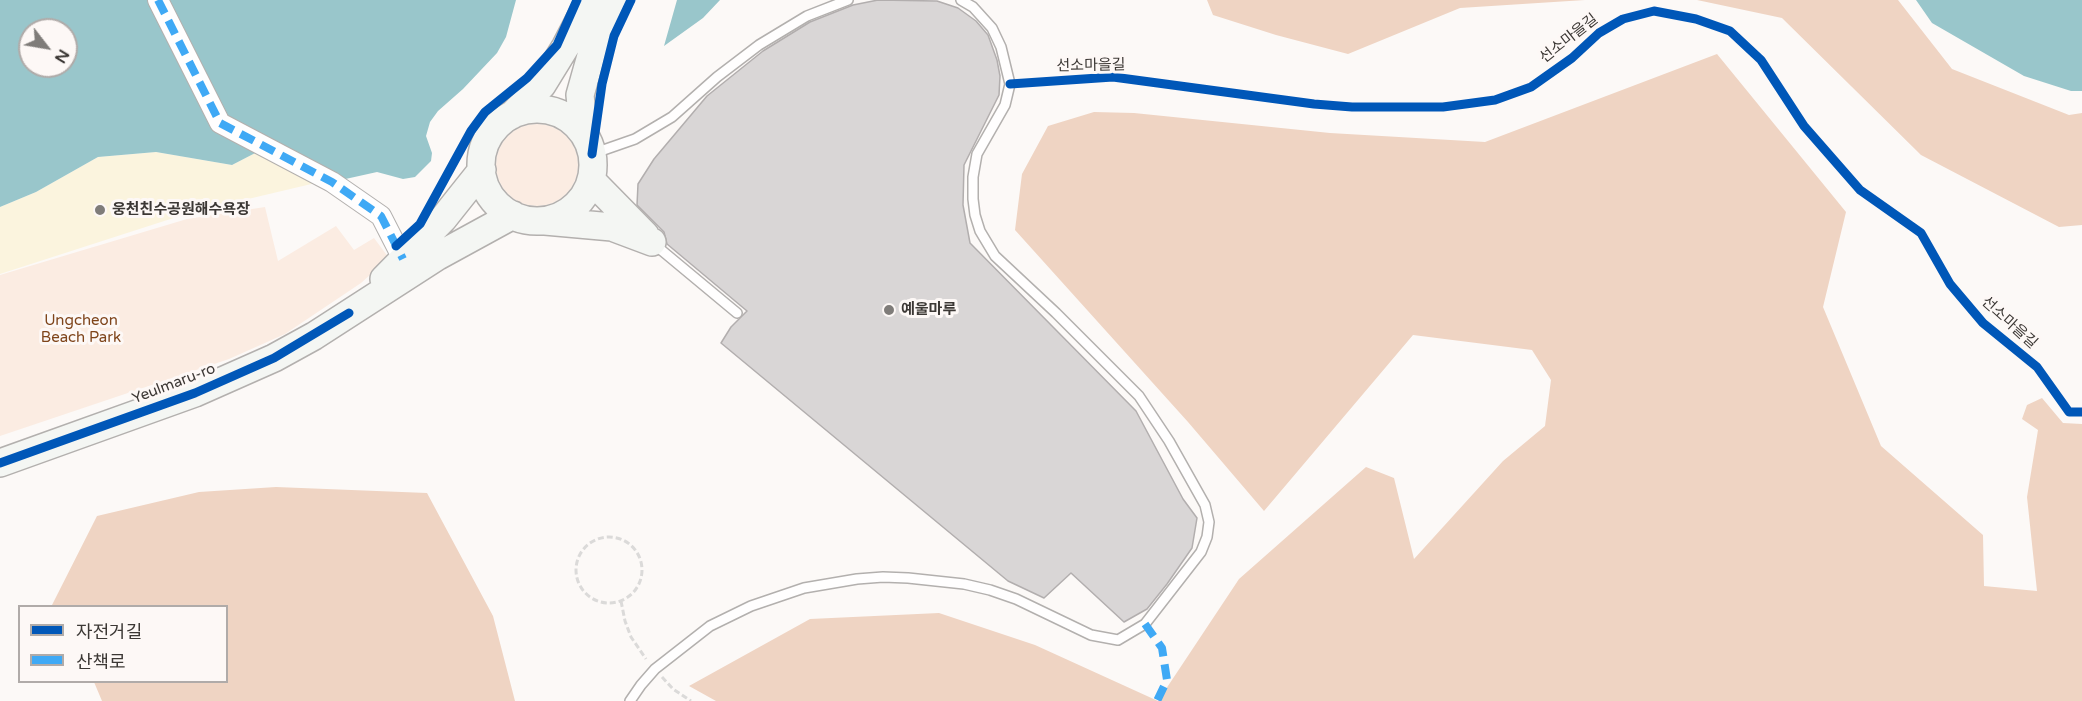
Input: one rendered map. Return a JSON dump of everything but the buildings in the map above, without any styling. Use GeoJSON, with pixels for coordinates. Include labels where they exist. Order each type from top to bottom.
{"type":"FeatureCollection","features":[{"type":"Feature","properties":{"kind":"street"},"geometry":{"type":"LineString","coordinates":[[158,0],[220,123],[332,182],[381,216],[403,259]]}},
{"type":"Feature","properties":{"kind":"street"},"geometry":{"type":"LineString","coordinates":[[590,0],[542,85],[512,115],[501,122],[489,138],[482,157],[484,181],[495,201],[513,215],[539,221],[612,227],[652,242]]}},
{"type":"Feature","properties":{"kind":"street"},"geometry":{"type":"LineString","coordinates":[[539,221],[562,215],[575,206],[585,194],[589,156],[580,95],[596,38],[613,0]]}},
{"type":"Feature","properties":{"kind":"street"},"geometry":{"type":"LineString","coordinates":[[512,115],[532,109],[552,111],[570,120],[589,156],[652,242]]}},
{"type":"Feature","properties":{"kind":"street"},"geometry":{"type":"LineString","coordinates":[[349,313],[442,219],[482,170]]}},
{"type":"Feature","properties":{"kind":"street"},"geometry":{"type":"LineString","coordinates":[[349,313],[445,251],[513,215]]}},
{"type":"Feature","properties":{"kind":"street","name":"Yeulmaru-ro"},"geometry":{"type":"LineString","coordinates":[[0,463],[195,393],[274,358],[349,313]]}},
{"type":"Feature","properties":{"kind":"lane"},"geometry":{"type":"LineString","coordinates":[[589,156],[635,138],[672,117],[717,77],[759,45],[807,16],[848,0]]}},
{"type":"Feature","properties":{"kind":"lane"},"geometry":{"type":"LineString","coordinates":[[630,701],[655,669],[710,626],[751,606],[804,588],[866,578],[908,578],[964,584],[990,590],[1067,622],[1091,635],[1118,640],[1145,624],[1200,552],[1209,522],[1205,505],[1169,441],[1139,396],[995,256],[980,231],[973,199],[973,177],[977,154],[1005,105],[1010,84],[1001,47],[992,28],[974,7],[961,0]]}},
{"type":"Feature","properties":{"kind":"lane"},"geometry":{"type":"LineString","coordinates":[[652,242],[737,313]]}},
{"type":"Feature","properties":{"kind":"path"},"geometry":{"type":"LineString","coordinates":[[611,537],[622,540],[638,554],[641,576],[630,595],[621,601],[600,602],[590,598],[582,591],[577,581],[577,560],[582,550],[600,538],[611,537]]}},
{"type":"Feature","properties":{"kind":"path"},"geometry":{"type":"LineString","coordinates":[[621,601],[631,637],[641,654],[673,689],[691,701]]}},
{"type":"Feature","properties":{"kind":"green space"},"geometry":{"type":"Polygon","coordinates":[[[537,124],[553,127],[566,136],[575,149],[578,165],[575,181],[566,194],[553,203],[537,206],[521,203],[508,194],[499,181],[496,165],[499,149],[508,136],[521,127],[537,124]]]}},
{"type":"Feature","properties":{"kind":"green space","name":"Ungcheon Beach Park"},"geometry":{"type":"Polygon","coordinates":[[[265,207],[278,261],[336,226],[354,250],[374,238],[389,258],[361,283],[285,334],[229,359],[0,436],[0,275],[187,219],[265,207]]]}},
{"type":"Feature","properties":{"kind":"shaded area"},"geometry":{"type":"Polygon","coordinates":[[[1207,0],[1585,0],[1460,8],[1348,54],[1213,15],[1207,0]]]}},
{"type":"Feature","properties":{"kind":"shaded area"},"geometry":{"type":"Polygon","coordinates":[[[1697,0],[1898,0],[1952,69],[2069,115],[2082,113],[2082,225],[2059,227],[1921,155],[1782,18],[1697,0]]]}},
{"type":"Feature","properties":{"kind":"shaded area"},"geometry":{"type":"Polygon","coordinates":[[[1717,54],[1846,212],[1823,307],[1881,446],[1983,535],[1984,586],[2037,591],[2027,497],[2038,430],[2022,419],[2027,405],[2042,398],[2063,423],[2082,424],[2082,701],[1158,701],[1239,579],[1366,467],[1394,478],[1414,559],[1503,461],[1545,426],[1551,380],[1532,350],[1413,335],[1264,511],[1188,422],[1015,230],[1022,174],[1048,126],[1094,112],[1134,113],[1330,133],[1485,142],[1717,54]]]}},
{"type":"Feature","properties":{"kind":"shaded area"},"geometry":{"type":"Polygon","coordinates":[[[276,487],[427,493],[493,616],[515,701],[102,701],[94,683],[228,683],[228,605],[52,605],[97,516],[199,492],[276,487]]]}},
{"type":"Feature","properties":{"kind":"shaded area"},"geometry":{"type":"Polygon","coordinates":[[[939,613],[1035,645],[1158,701],[716,701],[689,686],[810,619],[939,613]]]}},
{"type":"Feature","properties":{"kind":"sand","name":"웅천친수공원해수욕장"},"geometry":{"type":"Polygon","coordinates":[[[261,150],[324,181],[189,213],[0,274],[0,207],[36,192],[98,157],[156,152],[232,165],[261,150]]]}},
{"type":"Feature","properties":{"kind":"water"},"geometry":{"type":"Polygon","coordinates":[[[0,0],[516,0],[506,37],[497,53],[463,89],[438,111],[430,122],[426,136],[432,153],[431,161],[415,177],[403,179],[377,172],[332,182],[261,150],[232,165],[156,152],[98,157],[36,192],[0,207],[0,0]]]}},
{"type":"Feature","properties":{"kind":"water"},"geometry":{"type":"Polygon","coordinates":[[[677,0],[720,0],[703,18],[664,46],[677,0]]]}},
{"type":"Feature","properties":{"kind":"water"},"geometry":{"type":"Polygon","coordinates":[[[1916,0],[2082,0],[2082,91],[2071,91],[2024,76],[1932,23],[1916,0]]]}},
{"type":"Feature","properties":{"kind":"marked path"},"geometry":{"type":"LineString","coordinates":[[158,0],[220,123],[332,182],[381,216],[403,259]]}},
{"type":"Feature","properties":{"kind":"marked path"},"geometry":{"type":"LineString","coordinates":[[1145,624],[1162,648],[1167,680],[1157,701]]}},
{"type":"Feature","properties":{"kind":"cycle path"},"geometry":{"type":"LineString","coordinates":[[396,246],[420,224],[471,131],[485,112],[527,78],[557,45],[577,0]]}},
{"type":"Feature","properties":{"kind":"cycle path"},"geometry":{"type":"LineString","coordinates":[[592,154],[602,84],[614,36],[631,0]]}},
{"type":"Feature","properties":{"kind":"cycle path","name":"선소마을길"},"geometry":{"type":"LineString","coordinates":[[1010,84],[1113,77],[1314,104],[1352,107],[1443,107],[1495,100],[1531,87],[1572,58],[1599,33],[1623,19],[1654,11],[1696,19],[1730,31],[1761,60],[1804,126],[1860,190],[1921,233],[1950,284],[1983,323],[2037,367],[2069,412],[2082,412]]}},
{"type":"Feature","properties":{"kind":"cycle path"},"geometry":{"type":"LineString","coordinates":[[0,463],[195,393],[274,358],[349,313]]}},
{"type":"Feature","properties":{"kind":"place","name":"웅천친수공원해수욕장"},"geometry":{"type":"Point","coordinates":[100,210]}},
{"type":"Feature","properties":{"kind":"place","name":"예울마루"},"geometry":{"type":"Point","coordinates":[889,310]}}]}
